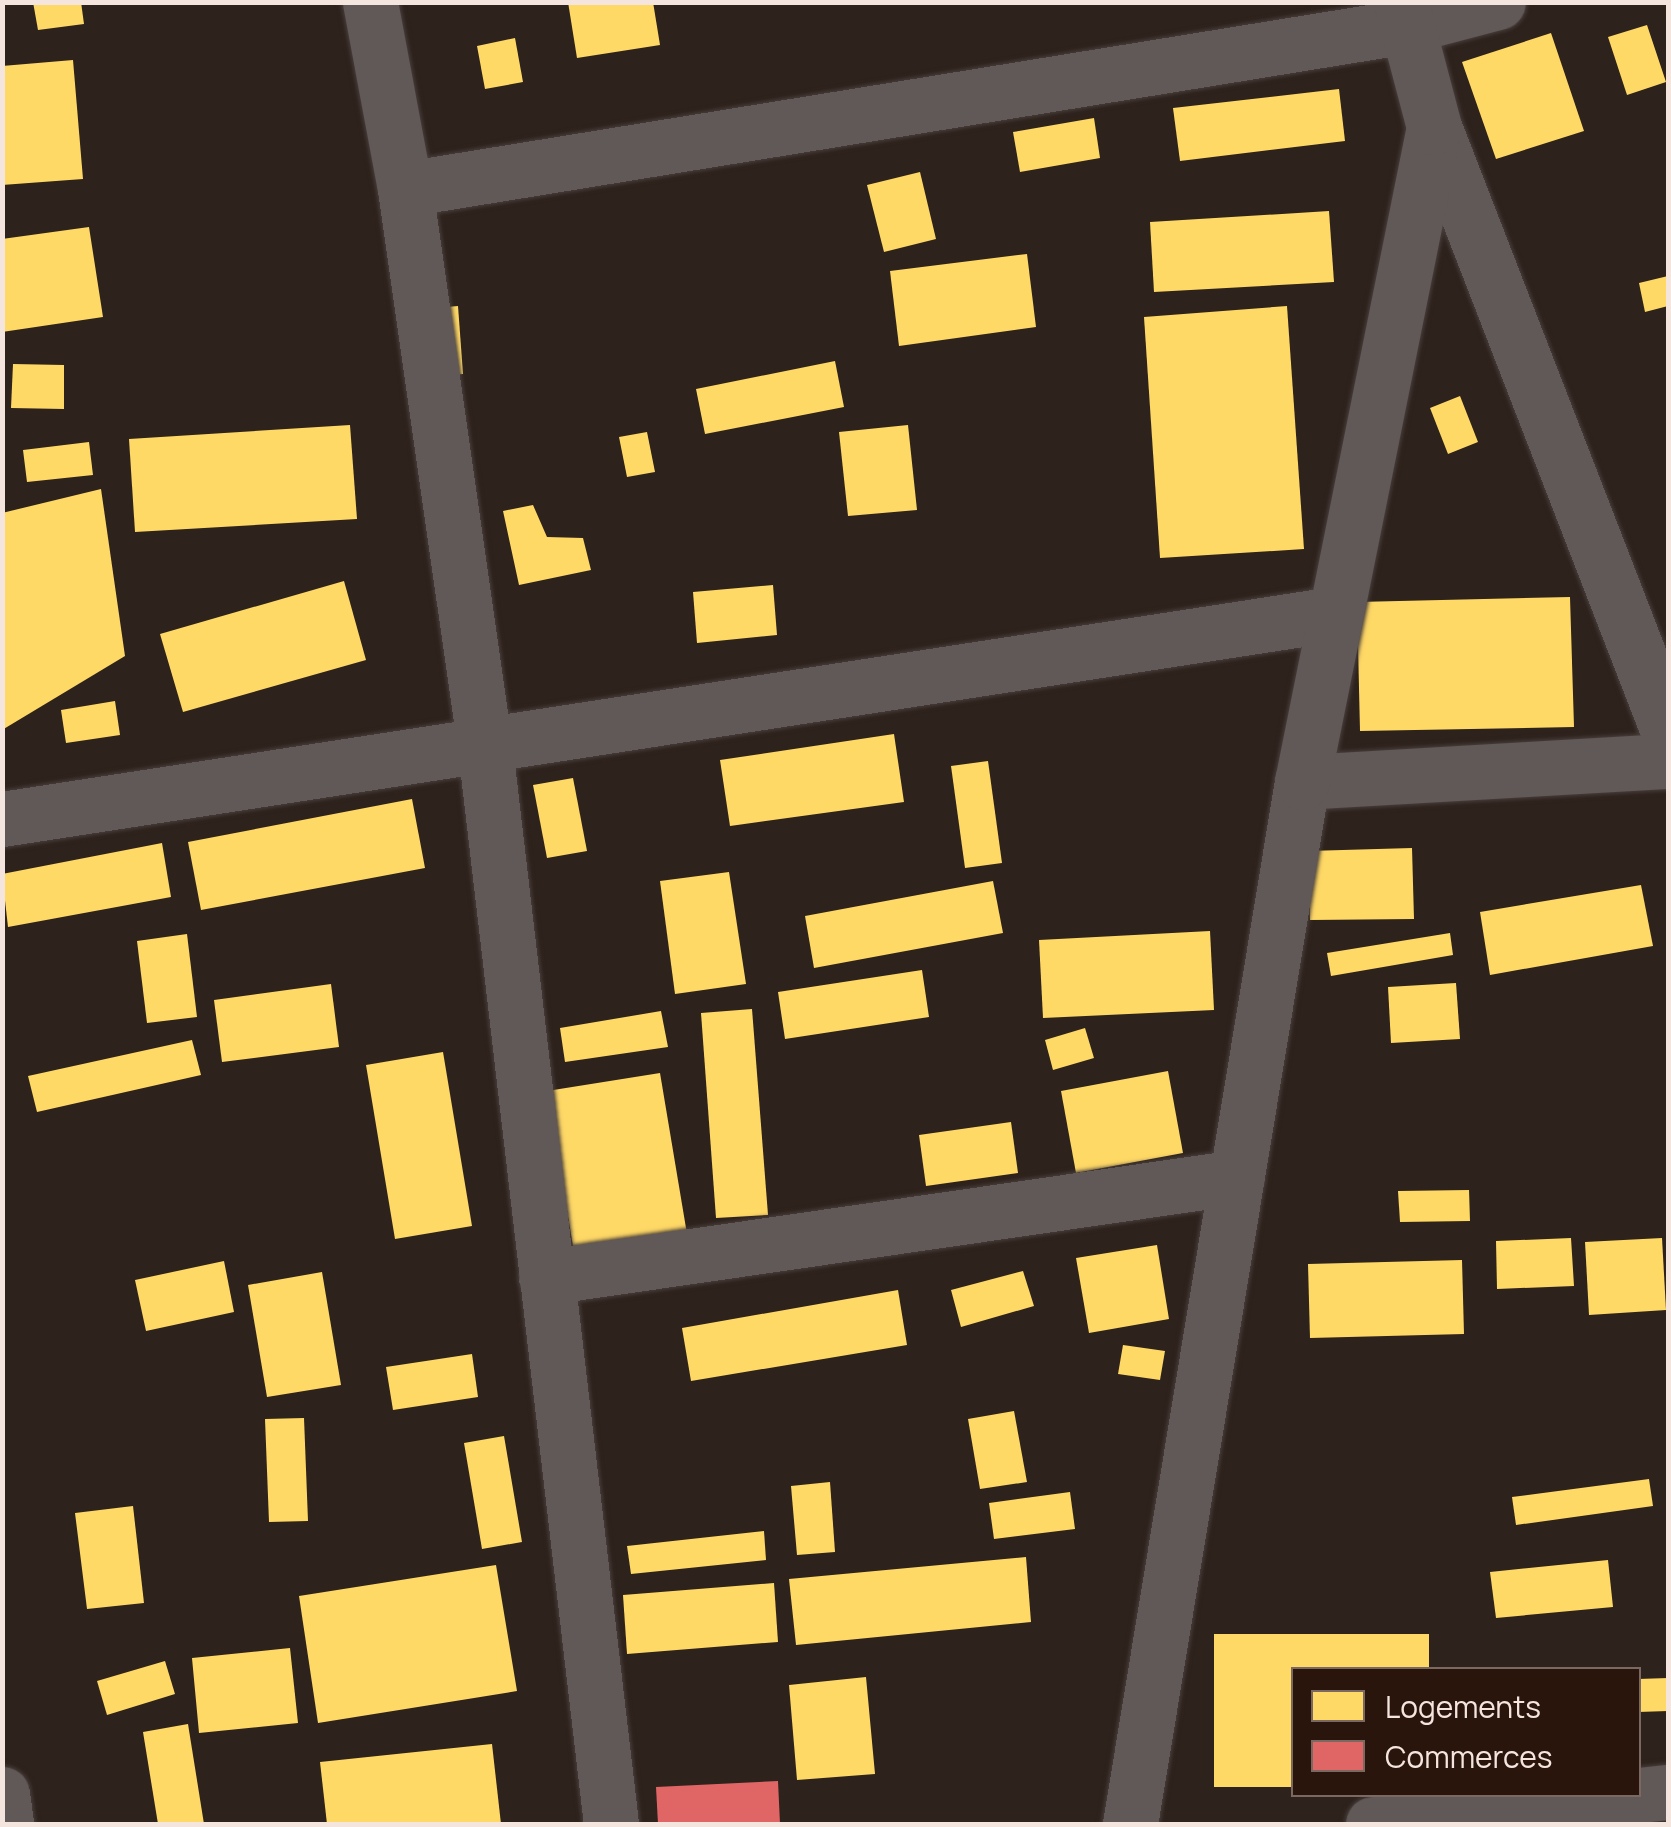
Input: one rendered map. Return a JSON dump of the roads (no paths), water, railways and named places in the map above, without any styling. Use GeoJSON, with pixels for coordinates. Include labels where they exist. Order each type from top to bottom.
{"type":"FeatureCollection","features":[{"type":"Feature","properties":{"kind":"street"},"geometry":{"type":"LineString","coordinates":[[370,2],[406,189],[485,748],[610,1824]]}},
{"type":"Feature","properties":{"kind":"street"},"geometry":{"type":"LineString","coordinates":[[406,189],[1404,14],[1498,2]]}},
{"type":"Feature","properties":{"kind":"street"},"geometry":{"type":"LineString","coordinates":[[1404,14],[1434,127],[1668,731]]}},
{"type":"Feature","properties":{"kind":"street"},"geometry":{"type":"LineString","coordinates":[[1130,1824],[1302,782],[1434,127]]}},
{"type":"Feature","properties":{"kind":"street"},"geometry":{"type":"LineString","coordinates":[[2,819],[485,748],[1334,614]]}},
{"type":"Feature","properties":{"kind":"street"},"geometry":{"type":"LineString","coordinates":[[1302,782],[1668,760]]}},
{"type":"Feature","properties":{"kind":"street"},"geometry":{"type":"LineString","coordinates":[[546,1277],[1237,1177]]}},
{"type":"Feature","properties":{"kind":"street"},"geometry":{"type":"LineString","coordinates":[[1641,1795],[1668,1792]]}},
{"type":"Feature","properties":{"kind":"street"},"geometry":{"type":"LineString","coordinates":[[2,1794],[6,1824]]}},
{"type":"Feature","properties":{"kind":"street"},"geometry":{"type":"LineString","coordinates":[[1374,1824],[1622,1797]]}}]}
